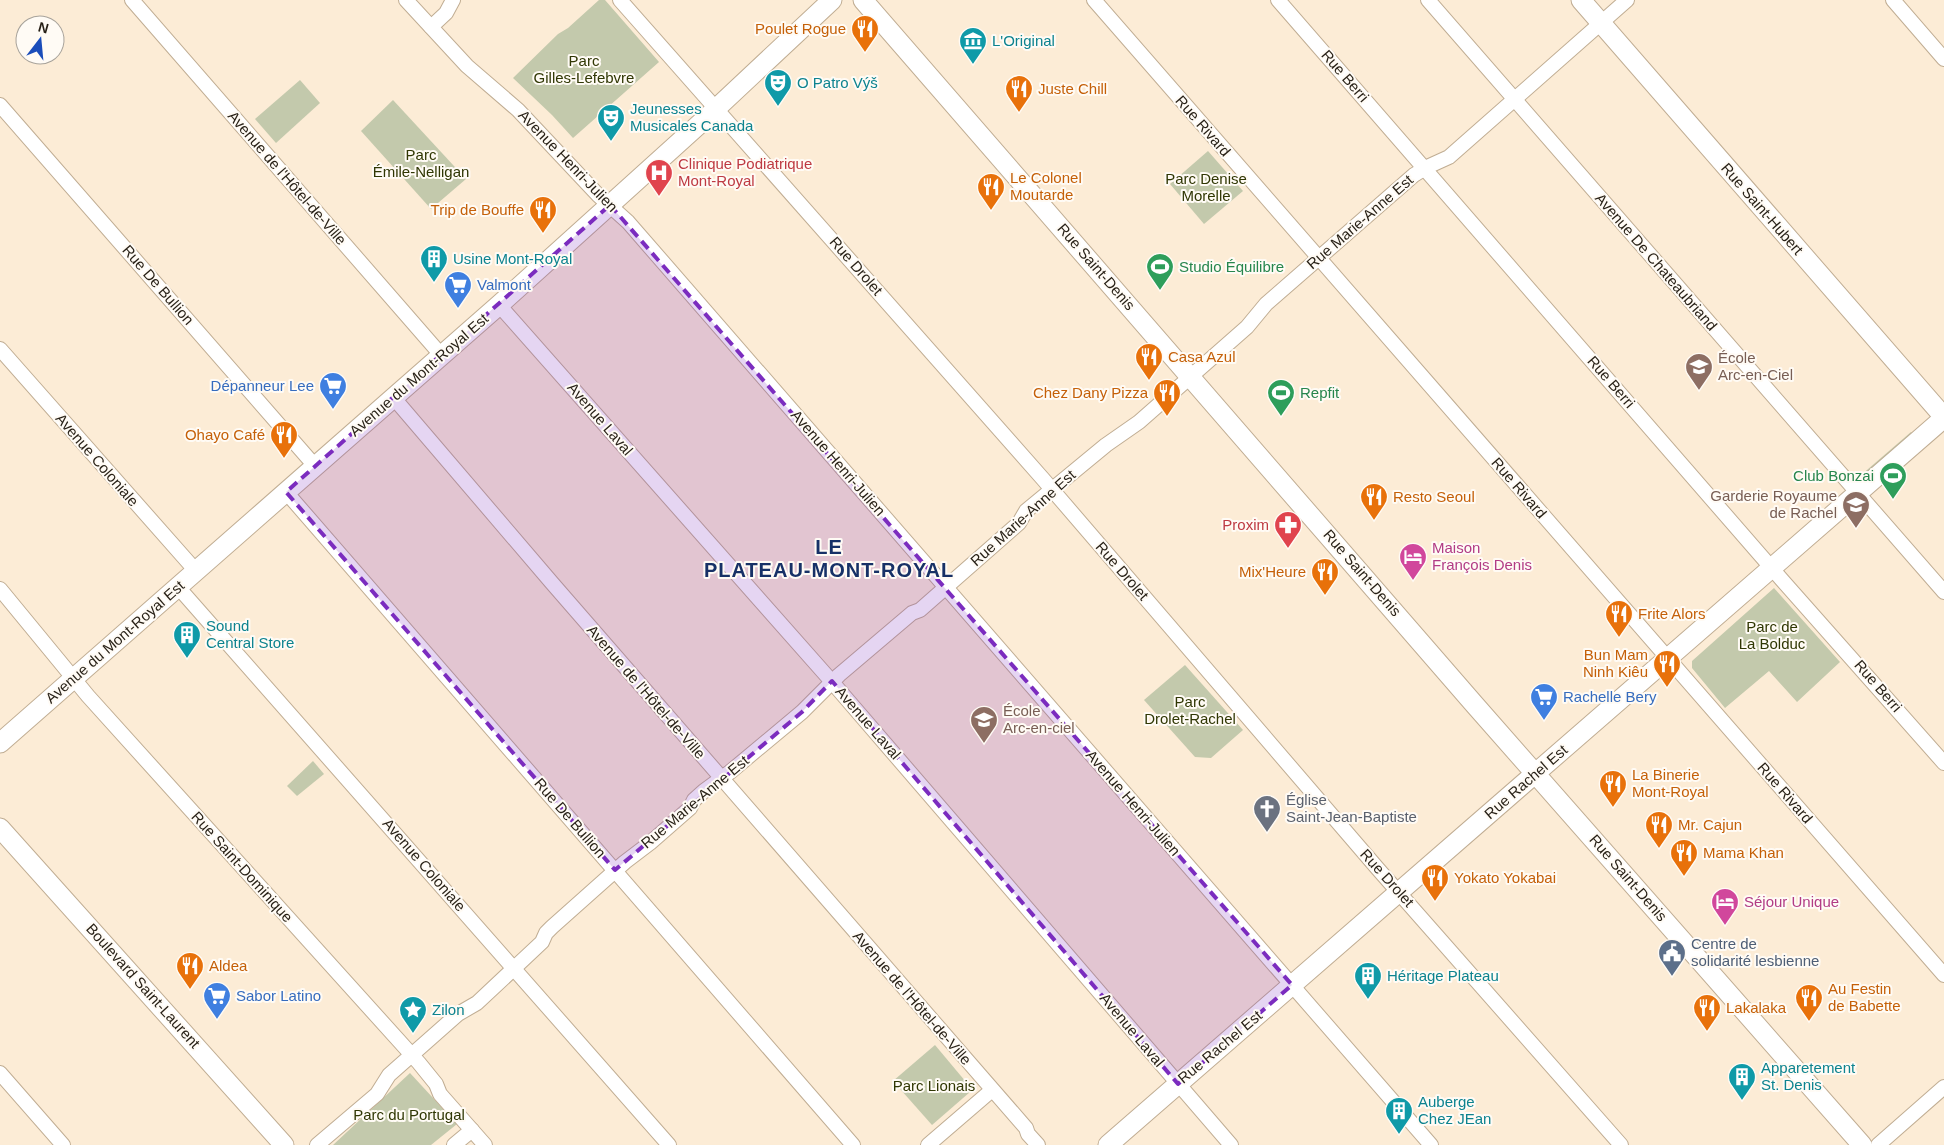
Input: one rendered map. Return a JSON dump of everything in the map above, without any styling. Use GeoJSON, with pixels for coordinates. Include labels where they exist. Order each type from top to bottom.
{"type":"FeatureCollection","features":[{"type":"Feature","properties":{"kind":"main road","name":"Avenue du Mont-Royal Est"},"geometry":{"type":"LineString","coordinates":[[0,743],[442,356],[610,205],[832,0]]}},
{"type":"Feature","properties":{"kind":"main road","name":"Rue Saint-Denis"},"geometry":{"type":"LineString","coordinates":[[863,0],[1862,1145]]}},
{"type":"Feature","properties":{"kind":"main road","name":"Rue Saint-Hubert"},"geometry":{"type":"LineString","coordinates":[[1581,0],[1944,418]]}},
{"type":"Feature","properties":{"kind":"main road","name":"Rue Rachel Est"},"geometry":{"type":"LineString","coordinates":[[1108,1145],[1944,418]]}},
{"type":"Feature","properties":{"kind":"main road","name":"Boulevard Saint-Laurent"},"geometry":{"type":"LineString","coordinates":[[0,828],[284,1145]]}},
{"type":"Feature","properties":{"kind":"street","name":"Avenue de l'Hôtel-de-Ville"},"geometry":{"type":"LineString","coordinates":[[132,0],[442,356]]}},
{"type":"Feature","properties":{"kind":"street","name":"Avenue Henri-Julien"},"geometry":{"type":"LineString","coordinates":[[406,0],[468,66],[518,110],[628,222],[1431,1145]]}},
{"type":"Feature","properties":{"kind":"street"},"geometry":{"type":"LineString","coordinates":[[431,27],[446,14],[453,0]]}},
{"type":"Feature","properties":{"kind":"street","name":"Rue Drolet"},"geometry":{"type":"LineString","coordinates":[[620,0],[1052,490],[1621,1145]]}},
{"type":"Feature","properties":{"kind":"street","name":"Rue Rivard"},"geometry":{"type":"LineString","coordinates":[[1094,0],[1944,976]]}},
{"type":"Feature","properties":{"kind":"street","name":"Rue Berri"},"geometry":{"type":"LineString","coordinates":[[1278,0],[1944,763]]}},
{"type":"Feature","properties":{"kind":"street","name":"Avenue De Chateaubriand"},"geometry":{"type":"LineString","coordinates":[[1428,0],[1944,592]]}},
{"type":"Feature","properties":{"kind":"street","name":"Rue Marie-Anne Est"},"geometry":{"type":"LineString","coordinates":[[317,1145],[377,1094],[389,1075],[458,1014],[477,1003],[542,942],[546,933],[552,927],[615,870],[690,808],[694,800],[704,791],[722,779],[814,701],[832,681],[890,631],[912,613],[920,610],[1019,523],[1026,511],[1106,445],[1139,422],[1247,327],[1263,307],[1414,175],[1449,158],[1627,0]]}},
{"type":"Feature","properties":{"kind":"street"},"geometry":{"type":"LineString","coordinates":[[1893,0],[1944,58]]}},
{"type":"Feature","properties":{"kind":"street","name":"Rue De Bullion"},"geometry":{"type":"LineString","coordinates":[[0,105],[315,466]]}},
{"type":"Feature","properties":{"kind":"street","name":"Avenue Laval"},"geometry":{"type":"LineString","coordinates":[[499,305],[832,681],[1230,1145]]}},
{"type":"Feature","properties":{"kind":"street","name":"Avenue Coloniale"},"geometry":{"type":"LineString","coordinates":[[0,349],[196,571]]}},
{"type":"Feature","properties":{"kind":"street","name":"Avenue de l'Hôtel-de-Ville"},"geometry":{"type":"LineString","coordinates":[[393,397],[1038,1145]]}},
{"type":"Feature","properties":{"kind":"street","name":"Rue De Bullion"},"geometry":{"type":"LineString","coordinates":[[286,492],[853,1145]]}},
{"type":"Feature","properties":{"kind":"street","name":"Avenue Coloniale"},"geometry":{"type":"LineString","coordinates":[[178,587],[669,1145]]}},
{"type":"Feature","properties":{"kind":"street","name":"Rue Saint-Dominique"},"geometry":{"type":"LineString","coordinates":[[0,589],[74,679],[412,1056],[436,1084],[440,1094],[485,1145]]}},
{"type":"Feature","properties":{"kind":"street"},"geometry":{"type":"LineString","coordinates":[[0,1073],[63,1145]]}},
{"type":"Feature","properties":{"kind":"street"},"geometry":{"type":"LineString","coordinates":[[1878,1145],[1944,1087]]}},
{"type":"Feature","properties":{"kind":"street"},"geometry":{"type":"LineString","coordinates":[[928,1145],[992,1090]]}},
{"type":"Feature","properties":{"kind":"street"},"geometry":{"type":"LineString","coordinates":[[454,1145],[472,1130]]}},
{"type":"Feature","properties":{"kind":"highlighted area"},"geometry":{"type":"Polygon","coordinates":[[[610,205],[1292,985],[1178,1084],[832,681],[802,712],[615,870],[286,492],[610,205]]]}},
{"type":"Feature","properties":{"kind":"green space","name":"Parc Gilles-Lefebvre"},"geometry":{"type":"Polygon","coordinates":[[[599,0],[605,0],[659,62],[573,138],[513,78],[558,34],[568,28],[599,0]]]}},
{"type":"Feature","properties":{"kind":"green space"},"geometry":{"type":"Polygon","coordinates":[[[300,80],[320,103],[276,143],[255,119],[300,80]]]}},
{"type":"Feature","properties":{"kind":"green space","name":"Parc Émile-Nelligan"},"geometry":{"type":"Polygon","coordinates":[[[393,100],[466,179],[431,209],[361,131],[393,100]]]}},
{"type":"Feature","properties":{"kind":"green space","name":"Parc Denise Morelle"},"geometry":{"type":"Polygon","coordinates":[[[1208,151],[1243,191],[1204,224],[1170,184],[1208,151]]]}},
{"type":"Feature","properties":{"kind":"green space"},"geometry":{"type":"Polygon","coordinates":[[[1911,432],[1913,434],[1862,478],[1860,476],[1911,432]]]}},
{"type":"Feature","properties":{"kind":"green space","name":"Parc de La Bolduc"},"geometry":{"type":"Polygon","coordinates":[[[1774,588],[1840,662],[1797,702],[1769,671],[1725,708],[1692,668],[1692,661],[1774,588]]]}},
{"type":"Feature","properties":{"kind":"green space","name":"Parc Drolet-Rachel"},"geometry":{"type":"Polygon","coordinates":[[[1185,665],[1243,730],[1211,758],[1195,757],[1144,700],[1185,665]]]}},
{"type":"Feature","properties":{"kind":"green space"},"geometry":{"type":"Polygon","coordinates":[[[313,761],[324,774],[297,796],[287,786],[313,761]]]}},
{"type":"Feature","properties":{"kind":"green space","name":"Parc Lionais"},"geometry":{"type":"Polygon","coordinates":[[[935,1045],[971,1088],[970,1092],[932,1125],[893,1081],[935,1045]]]}},
{"type":"Feature","properties":{"kind":"green space","name":"Parc du Portugal"},"geometry":{"type":"Polygon","coordinates":[[[410,1073],[457,1124],[431,1145],[333,1145],[410,1073]]]}},
{"type":"Feature","properties":{"kind":"place","name":"Poulet Rogue"},"geometry":{"type":"Point","coordinates":[865,53]}},
{"type":"Feature","properties":{"kind":"place","name":"L'Original"},"geometry":{"type":"Point","coordinates":[973,65]}},
{"type":"Feature","properties":{"kind":"place","name":"O Patro Výš"},"geometry":{"type":"Point","coordinates":[778,107]}},
{"type":"Feature","properties":{"kind":"place","name":"Juste Chill"},"geometry":{"type":"Point","coordinates":[1019,113]}},
{"type":"Feature","properties":{"kind":"place","name":"Jeunesses Musicales Canada"},"geometry":{"type":"Point","coordinates":[611,142]}},
{"type":"Feature","properties":{"kind":"place","name":"Clinique Podiatrique Mont-Royal"},"geometry":{"type":"Point","coordinates":[659,197]}},
{"type":"Feature","properties":{"kind":"place","name":"Le Colonel Moutarde"},"geometry":{"type":"Point","coordinates":[991,211]}},
{"type":"Feature","properties":{"kind":"place","name":"Trip de Bouffe"},"geometry":{"type":"Point","coordinates":[543,234]}},
{"type":"Feature","properties":{"kind":"place","name":"Usine Mont-Royal"},"geometry":{"type":"Point","coordinates":[434,283]}},
{"type":"Feature","properties":{"kind":"place","name":"Studio Équilibre"},"geometry":{"type":"Point","coordinates":[1160,291]}},
{"type":"Feature","properties":{"kind":"place","name":"Valmont"},"geometry":{"type":"Point","coordinates":[458,309]}},
{"type":"Feature","properties":{"kind":"place","name":"Casa Azul"},"geometry":{"type":"Point","coordinates":[1149,381]}},
{"type":"Feature","properties":{"kind":"place","name":"École Arc-en-Ciel"},"geometry":{"type":"Point","coordinates":[1699,391]}},
{"type":"Feature","properties":{"kind":"place","name":"Dépanneur Lee"},"geometry":{"type":"Point","coordinates":[333,410]}},
{"type":"Feature","properties":{"kind":"place","name":"Chez Dany Pizza"},"geometry":{"type":"Point","coordinates":[1167,417]}},
{"type":"Feature","properties":{"kind":"place","name":"Repfit"},"geometry":{"type":"Point","coordinates":[1281,417]}},
{"type":"Feature","properties":{"kind":"place","name":"Ohayo Café"},"geometry":{"type":"Point","coordinates":[284,459]}},
{"type":"Feature","properties":{"kind":"place","name":"Club Bonzai"},"geometry":{"type":"Point","coordinates":[1893,500]}},
{"type":"Feature","properties":{"kind":"place","name":"Resto Seoul"},"geometry":{"type":"Point","coordinates":[1374,521]}},
{"type":"Feature","properties":{"kind":"place","name":"Garderie Royaume de Rachel"},"geometry":{"type":"Point","coordinates":[1856,529]}},
{"type":"Feature","properties":{"kind":"place","name":"Proxim"},"geometry":{"type":"Point","coordinates":[1288,549]}},
{"type":"Feature","properties":{"kind":"place","name":"Maison François Denis"},"geometry":{"type":"Point","coordinates":[1413,581]}},
{"type":"Feature","properties":{"kind":"place","name":"Mix'Heure"},"geometry":{"type":"Point","coordinates":[1325,596]}},
{"type":"Feature","properties":{"kind":"place","name":"Frite Alors"},"geometry":{"type":"Point","coordinates":[1619,638]}},
{"type":"Feature","properties":{"kind":"place","name":"Sound Central Store"},"geometry":{"type":"Point","coordinates":[187,659]}},
{"type":"Feature","properties":{"kind":"place","name":"Bun Mam Ninh Kiêu"},"geometry":{"type":"Point","coordinates":[1667,688]}},
{"type":"Feature","properties":{"kind":"place","name":"Rachelle Bery"},"geometry":{"type":"Point","coordinates":[1544,721]}},
{"type":"Feature","properties":{"kind":"place","name":"École Arc-en-ciel"},"geometry":{"type":"Point","coordinates":[984,744]}},
{"type":"Feature","properties":{"kind":"place","name":"La Binerie Mont-Royal"},"geometry":{"type":"Point","coordinates":[1613,808]}},
{"type":"Feature","properties":{"kind":"place","name":"Église Saint-Jean-Baptiste"},"geometry":{"type":"Point","coordinates":[1267,833]}},
{"type":"Feature","properties":{"kind":"place","name":"Mr. Cajun"},"geometry":{"type":"Point","coordinates":[1659,849]}},
{"type":"Feature","properties":{"kind":"place","name":"Mama Khan"},"geometry":{"type":"Point","coordinates":[1684,877]}},
{"type":"Feature","properties":{"kind":"place","name":"Yokato Yokabai"},"geometry":{"type":"Point","coordinates":[1435,902]}},
{"type":"Feature","properties":{"kind":"place","name":"Séjour Unique"},"geometry":{"type":"Point","coordinates":[1725,926]}},
{"type":"Feature","properties":{"kind":"place","name":"Centre de solidarité lesbienne"},"geometry":{"type":"Point","coordinates":[1672,977]}},
{"type":"Feature","properties":{"kind":"place","name":"Aldea"},"geometry":{"type":"Point","coordinates":[190,990]}},
{"type":"Feature","properties":{"kind":"place","name":"Héritage Plateau"},"geometry":{"type":"Point","coordinates":[1368,1000]}},
{"type":"Feature","properties":{"kind":"place","name":"Sabor Latino"},"geometry":{"type":"Point","coordinates":[217,1020]}},
{"type":"Feature","properties":{"kind":"place","name":"Au Festin de Babette"},"geometry":{"type":"Point","coordinates":[1809,1022]}},
{"type":"Feature","properties":{"kind":"place","name":"Lakalaka"},"geometry":{"type":"Point","coordinates":[1707,1032]}},
{"type":"Feature","properties":{"kind":"place","name":"Zilon"},"geometry":{"type":"Point","coordinates":[413,1034]}},
{"type":"Feature","properties":{"kind":"place","name":"Apparetement St. Denis"},"geometry":{"type":"Point","coordinates":[1742,1101]}},
{"type":"Feature","properties":{"kind":"place","name":"Auberge Chez JEan"},"geometry":{"type":"Point","coordinates":[1399,1135]}},
{"type":"Feature","properties":{"kind":"district","name":"LE PLATEAU-MONT-ROYAL"},"geometry":{"type":"Point","coordinates":[829,558]}}]}
